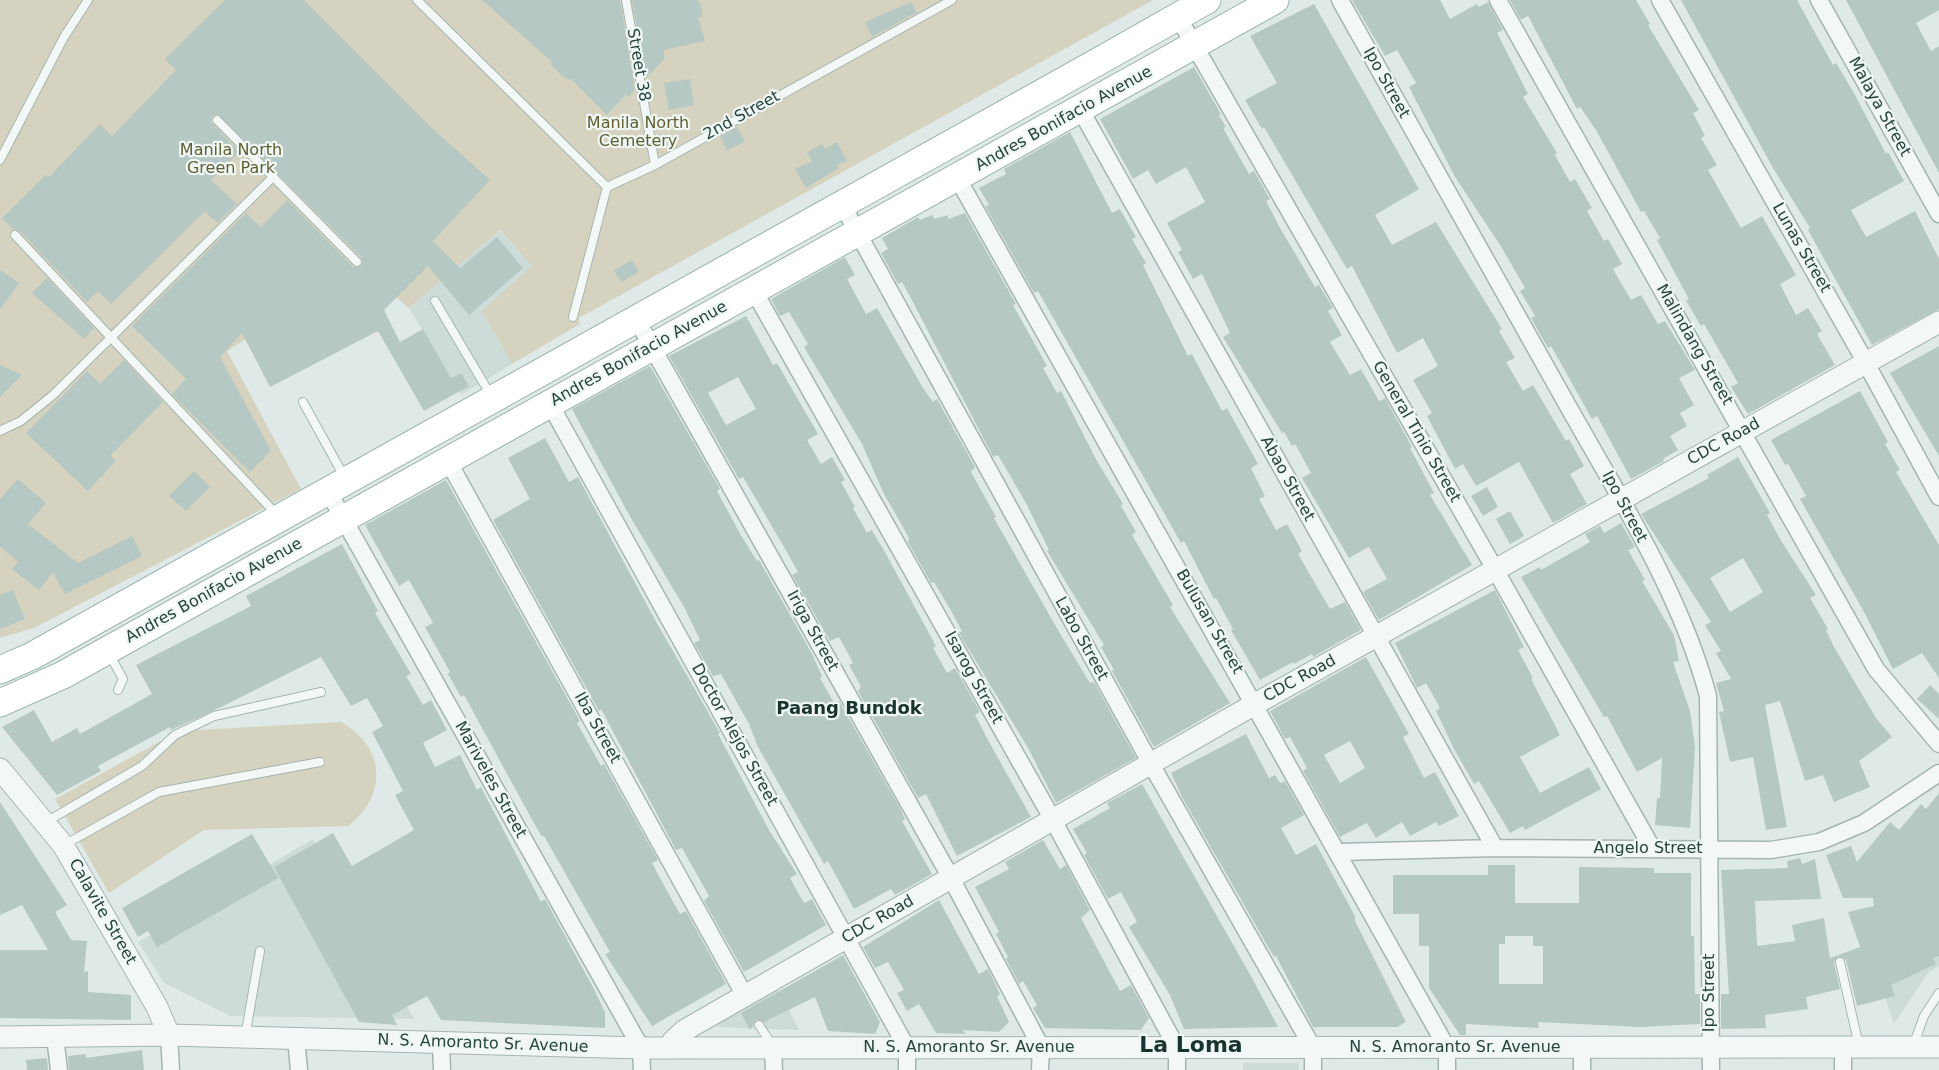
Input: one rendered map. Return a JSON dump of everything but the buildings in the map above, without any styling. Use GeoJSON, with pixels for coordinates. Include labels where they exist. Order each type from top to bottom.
{"type":"FeatureCollection","features":[{"type":"Feature","properties":{"kind":"main road","name":"Andres Bonifacio Avenue"},"geometry":{"type":"LineString","coordinates":[[0,670],[32,656],[495,402],[844,208],[1207,0]]}},
{"type":"Feature","properties":{"kind":"main road","name":"Andres Bonifacio Avenue"},"geometry":{"type":"LineString","coordinates":[[0,703],[63,675],[958,179],[1275,0]]}},
{"type":"Feature","properties":{"kind":"street","name":"Ipo Street"},"geometry":{"type":"LineString","coordinates":[[1340,0],[1621,501],[1686,627],[1708,696],[1711,1070]]}},
{"type":"Feature","properties":{"kind":"street","name":"Malindang Street"},"geometry":{"type":"LineString","coordinates":[[1498,0],[1876,669],[1939,744]]}},
{"type":"Feature","properties":{"kind":"street","name":"Lunas Street"},"geometry":{"type":"LineString","coordinates":[[1660,0],[1866,363],[1939,497]]}},
{"type":"Feature","properties":{"kind":"street","name":"Malaya Street"},"geometry":{"type":"LineString","coordinates":[[1819,0],[1939,214]]}},
{"type":"Feature","properties":{"kind":"street","name":"General Tinio Street"},"geometry":{"type":"LineString","coordinates":[[1178,17],[1652,848]]}},
{"type":"Feature","properties":{"kind":"street","name":"Abao Street"},"geometry":{"type":"LineString","coordinates":[[1080,109],[1495,848]]}},
{"type":"Feature","properties":{"kind":"street","name":"Bulusan Street"},"geometry":{"type":"LineString","coordinates":[[958,179],[1447,1048],[1447,1070]]}},
{"type":"Feature","properties":{"kind":"street","name":"Labo Street"},"geometry":{"type":"LineString","coordinates":[[844,208],[1151,764],[1312,1048],[1313,1070]]}},
{"type":"Feature","properties":{"kind":"street","name":"Isarog Street"},"geometry":{"type":"LineString","coordinates":[[754,291],[1053,820],[1177,1048],[1177,1070]]}},
{"type":"Feature","properties":{"kind":"street","name":"Iriga Street"},"geometry":{"type":"LineString","coordinates":[[638,322],[951,878],[1041,1047]]}},
{"type":"Feature","properties":{"kind":"street","name":"CDC Road"},"geometry":{"type":"LineString","coordinates":[[670,1048],[673,1041],[685,1030],[747,1002],[847,939],[1255,704],[1939,322]]}},
{"type":"Feature","properties":{"kind":"street","name":"Doctor Alejos Street"},"geometry":{"type":"LineString","coordinates":[[550,404],[908,1048]]}},
{"type":"Feature","properties":{"kind":"street","name":"Iba Street"},"geometry":{"type":"LineString","coordinates":[[448,461],[747,1002]]}},
{"type":"Feature","properties":{"kind":"street","name":"Mariveles Street"},"geometry":{"type":"LineString","coordinates":[[338,488],[344,519],[641,1048],[642,1070]]}},
{"type":"Feature","properties":{"kind":"street","name":"Calavite Street"},"geometry":{"type":"LineString","coordinates":[[0,769],[63,845],[156,1007],[169,1035],[171,1070]]}},
{"type":"Feature","properties":{"kind":"street","name":"Angelo Street"},"geometry":{"type":"LineString","coordinates":[[1338,852],[1495,848],[1771,850],[1819,842],[1864,823],[1939,773]]}},
{"type":"Feature","properties":{"kind":"street","name":"N. S. Amoranto Sr. Avenue"},"geometry":{"type":"LineString","coordinates":[[0,1037],[169,1035],[641,1048],[1939,1047]]}},
{"type":"Feature","properties":{"kind":"street"},"geometry":{"type":"LineString","coordinates":[[55,1036],[59,1070]]}},
{"type":"Feature","properties":{"kind":"street"},"geometry":{"type":"LineString","coordinates":[[296,1038],[299,1070]]}},
{"type":"Feature","properties":{"kind":"street"},"geometry":{"type":"LineString","coordinates":[[441,1042],[442,1070]]}},
{"type":"Feature","properties":{"kind":"street"},"geometry":{"type":"LineString","coordinates":[[1040,1070],[1041,1047]]}},
{"type":"Feature","properties":{"kind":"street"},"geometry":{"type":"LineString","coordinates":[[1843,1070],[1851,1047]]}},
{"type":"Feature","properties":{"kind":"street"},"geometry":{"type":"LineString","coordinates":[[773,1048],[774,1070]]}},
{"type":"Feature","properties":{"kind":"street"},"geometry":{"type":"LineString","coordinates":[[907,1070],[908,1048]]}},
{"type":"Feature","properties":{"kind":"street"},"geometry":{"type":"LineString","coordinates":[[1582,1048],[1582,1070]]}},
{"type":"Feature","properties":{"kind":"lane"},"geometry":{"type":"LineString","coordinates":[[0,160],[64,37],[88,0]]}},
{"type":"Feature","properties":{"kind":"lane"},"geometry":{"type":"LineString","coordinates":[[417,0],[607,187],[573,317]]}},
{"type":"Feature","properties":{"kind":"lane","name":"Street 38"},"geometry":{"type":"LineString","coordinates":[[626,0],[655,165]]}},
{"type":"Feature","properties":{"kind":"lane","name":"2nd Street"},"geometry":{"type":"LineString","coordinates":[[607,187],[655,165],[952,0]]}},
{"type":"Feature","properties":{"kind":"lane"},"geometry":{"type":"LineString","coordinates":[[217,120],[357,262]]}},
{"type":"Feature","properties":{"kind":"lane"},"geometry":{"type":"LineString","coordinates":[[0,432],[21,421],[53,395],[273,177]]}},
{"type":"Feature","properties":{"kind":"lane"},"geometry":{"type":"LineString","coordinates":[[15,236],[281,520]]}},
{"type":"Feature","properties":{"kind":"lane"},"geometry":{"type":"LineString","coordinates":[[435,301],[495,402]]}},
{"type":"Feature","properties":{"kind":"lane"},"geometry":{"type":"LineString","coordinates":[[303,402],[338,488]]}},
{"type":"Feature","properties":{"kind":"lane"},"geometry":{"type":"LineString","coordinates":[[107,650],[123,679],[118,690]]}},
{"type":"Feature","properties":{"kind":"lane"},"geometry":{"type":"LineString","coordinates":[[46,822],[142,766],[175,735],[214,716],[321,692]]}},
{"type":"Feature","properties":{"kind":"lane"},"geometry":{"type":"LineString","coordinates":[[63,845],[159,792],[320,762]]}},
{"type":"Feature","properties":{"kind":"lane"},"geometry":{"type":"LineString","coordinates":[[245,1037],[260,951]]}},
{"type":"Feature","properties":{"kind":"lane"},"geometry":{"type":"LineString","coordinates":[[1840,962],[1851,1047]]}},
{"type":"Feature","properties":{"kind":"lane"},"geometry":{"type":"LineString","coordinates":[[1912,1047],[1924,1016],[1939,993]]}},
{"type":"Feature","properties":{"kind":"lane"},"geometry":{"type":"LineString","coordinates":[[759,1025],[773,1048]]}},
{"type":"Feature","properties":{"kind":"shaded area"},"geometry":{"type":"Polygon","coordinates":[[[499,230],[533,266],[482,311],[512,364],[461,395],[409,308],[499,230]]]}},
{"type":"Feature","properties":{"kind":"shaded area"},"geometry":{"type":"Polygon","coordinates":[[[313,839],[414,1019],[230,1016],[164,983],[138,942],[313,839]]]}},
{"type":"Feature","properties":{"kind":"shaded area"},"geometry":{"type":"Polygon","coordinates":[[[1939,852],[1939,966],[1928,973],[1894,1024],[1864,934],[1939,852]]]}},
{"type":"Feature","properties":{"kind":"shaded area"},"geometry":{"type":"Polygon","coordinates":[[[778,989],[799,1030],[717,1027],[723,1019],[778,989]]]}},
{"type":"Feature","properties":{"kind":"shaded area"},"geometry":{"type":"Polygon","coordinates":[[[1243,1063],[1299,1063],[1299,1070],[1243,1070],[1243,1063]]]}},
{"type":"Feature","properties":{"kind":"green space"},"geometry":{"type":"Polygon","coordinates":[[[0,0],[1153,0],[579,318],[580,324],[512,364],[482,311],[532,266],[500,230],[409,308],[361,266],[227,351],[301,489],[34,628],[0,638],[0,0]]]}},
{"type":"Feature","properties":{"kind":"green space"},"geometry":{"type":"Polygon","coordinates":[[[341,722],[356,732],[367,745],[374,758],[376,772],[375,787],[370,801],[361,814],[348,826],[204,830],[109,893],[55,799],[179,731],[341,722]]]}},
{"type":"Feature","properties":{"kind":"district","name":"Paang Bundok"},"geometry":{"type":"Point","coordinates":[849,709]}},
{"type":"Feature","properties":{"kind":"district","name":"La Loma"},"geometry":{"type":"Point","coordinates":[1191,1046]}},
{"type":"Feature","properties":{"kind":"park label","name":"Manila North Cemetery"},"geometry":{"type":"Point","coordinates":[638,133]}},
{"type":"Feature","properties":{"kind":"park label","name":"Manila North Green Park"},"geometry":{"type":"Point","coordinates":[231,160]}}]}
